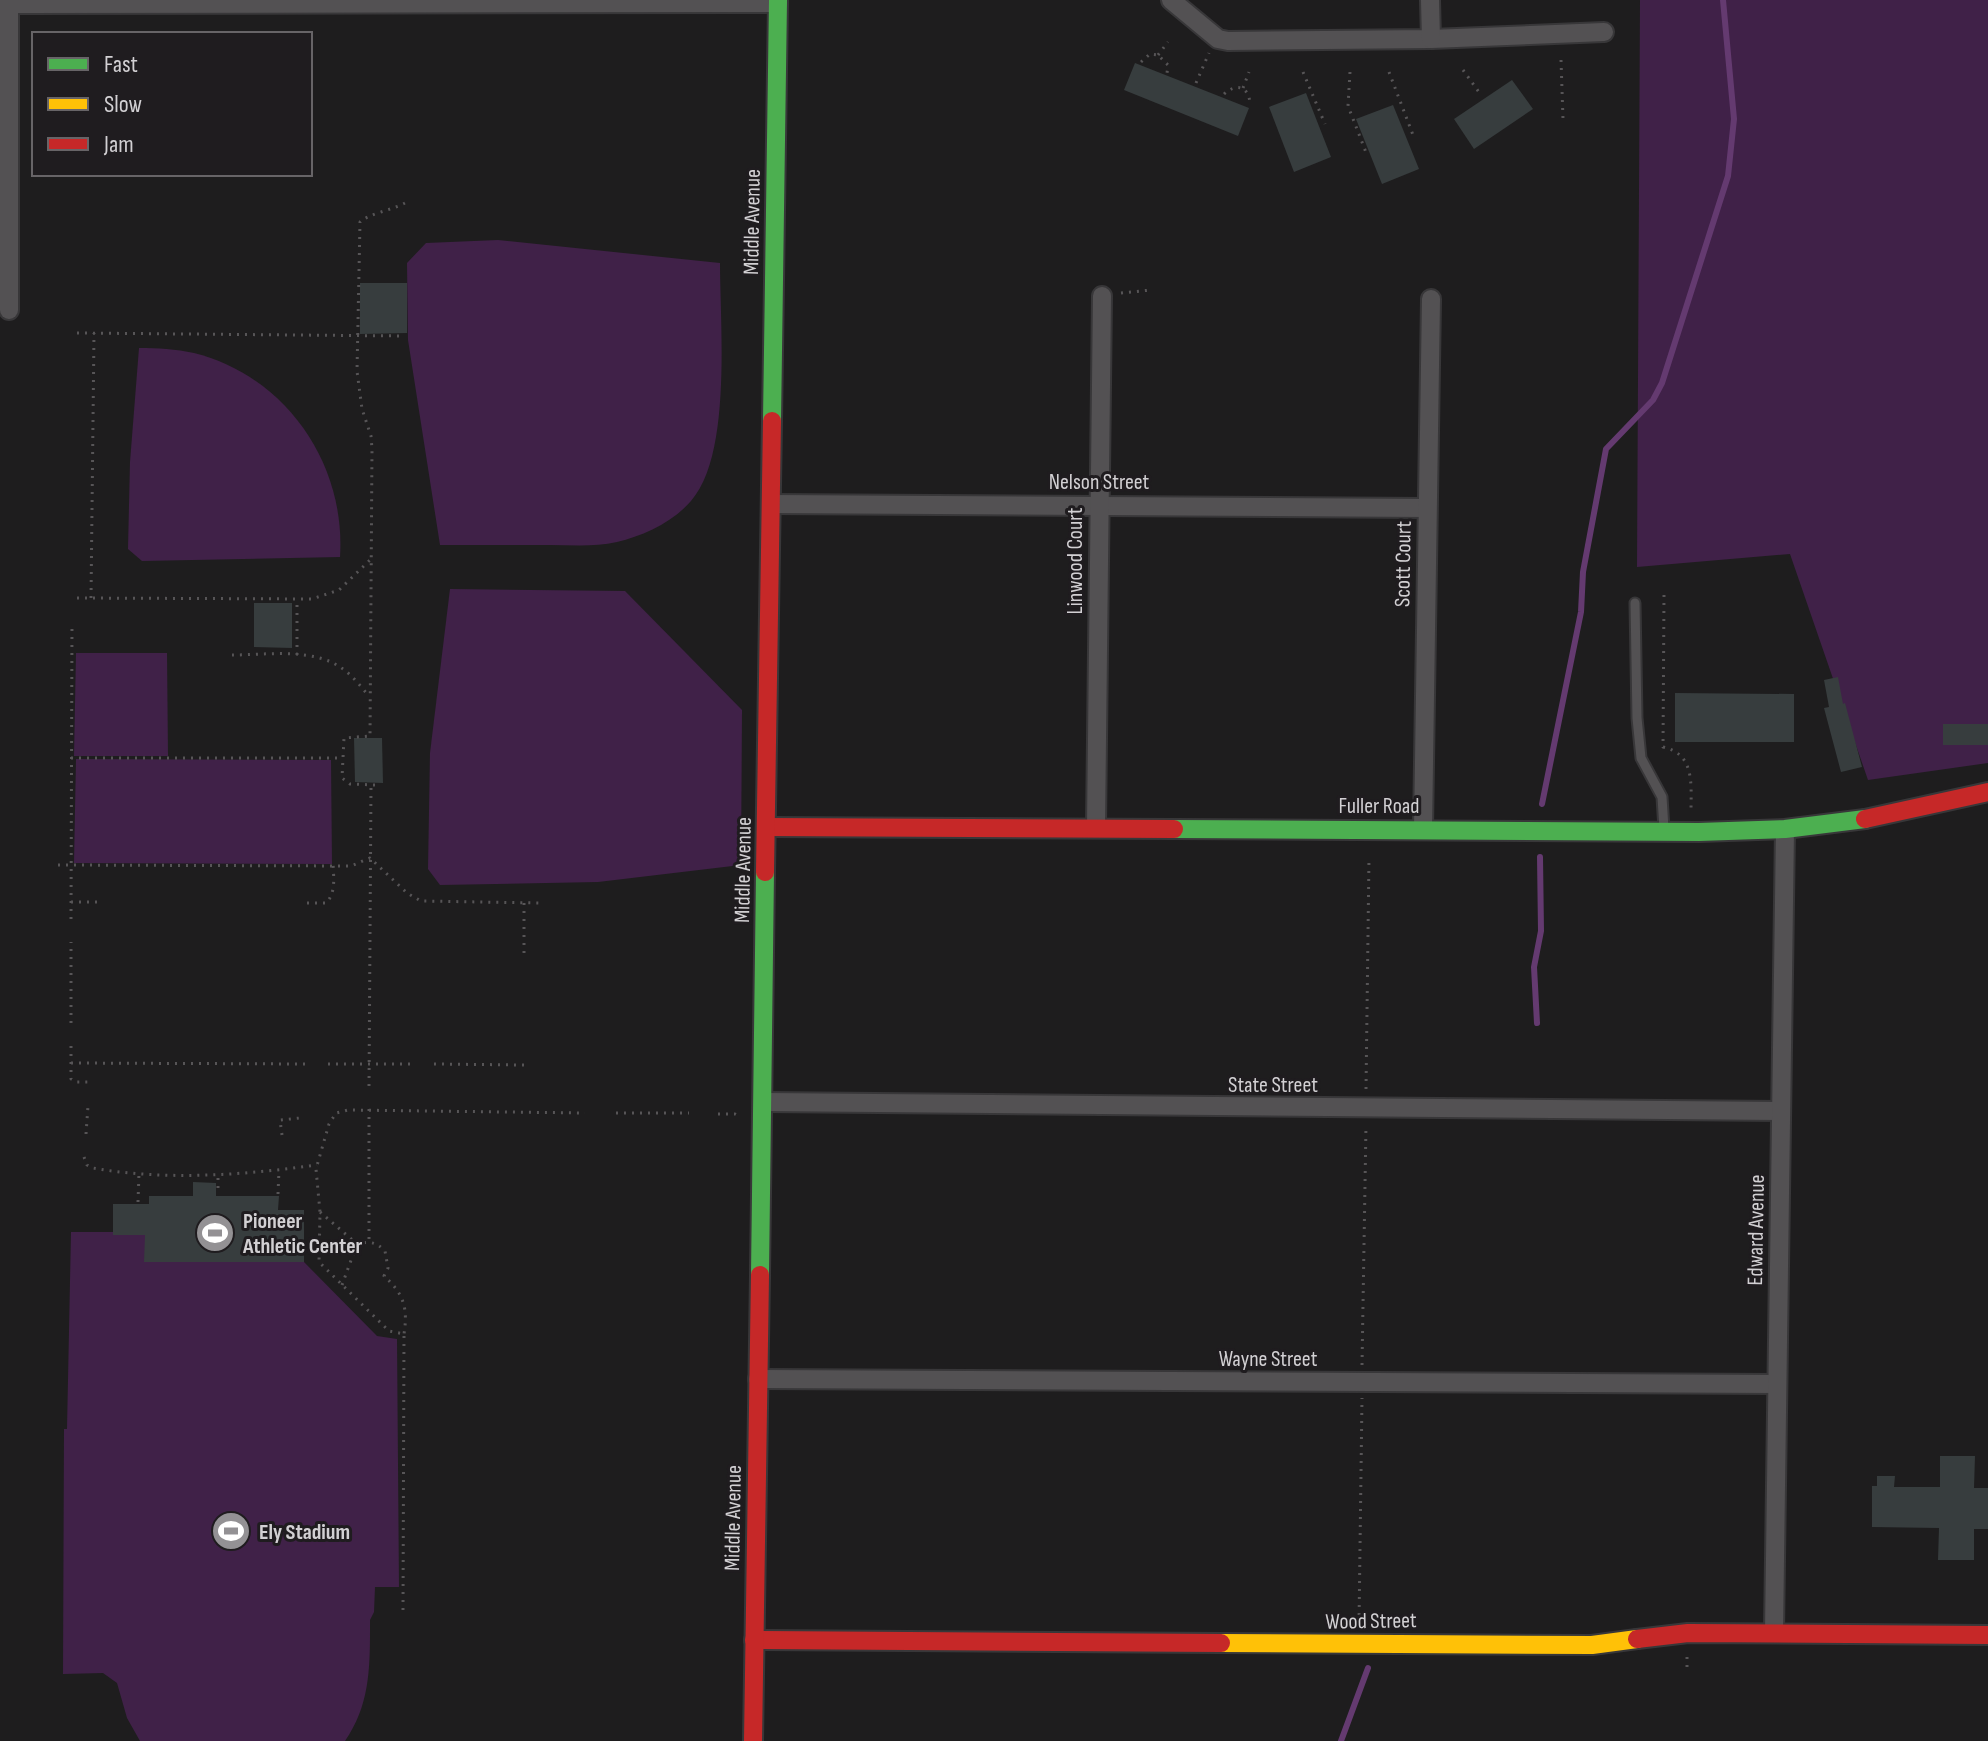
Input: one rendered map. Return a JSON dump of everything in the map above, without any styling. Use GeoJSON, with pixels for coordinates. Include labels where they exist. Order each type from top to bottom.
{"type":"FeatureCollection","features":[{"type":"Feature","properties":{"kind":"street"},"geometry":{"type":"LineString","coordinates":[[1171,0],[1218,39],[1228,41],[1431,39],[1604,32]]}},
{"type":"Feature","properties":{"kind":"street"},"geometry":{"type":"LineString","coordinates":[[1430,0],[1431,39]]}},
{"type":"Feature","properties":{"kind":"street"},"geometry":{"type":"LineString","coordinates":[[9,310],[9,2],[778,1]]}},
{"type":"Feature","properties":{"kind":"street","name":"Middle Avenue"},"geometry":{"type":"LineString","coordinates":[[753,1741],[778,1]]}},
{"type":"Feature","properties":{"kind":"street","name":"Linwood Court"},"geometry":{"type":"LineString","coordinates":[[1096,827],[1102,296]]}},
{"type":"Feature","properties":{"kind":"street","name":"Scott Court"},"geometry":{"type":"LineString","coordinates":[[1423,829],[1431,299]]}},
{"type":"Feature","properties":{"kind":"street","name":"Nelson Street"},"geometry":{"type":"LineString","coordinates":[[771,504],[1427,508]]}},
{"type":"Feature","properties":{"kind":"street","name":"Fuller Road"},"geometry":{"type":"LineString","coordinates":[[766,827],[1664,832],[1785,829],[1869,818],[1988,792]]}},
{"type":"Feature","properties":{"kind":"street","name":"Edward Avenue"},"geometry":{"type":"LineString","coordinates":[[1774,1632],[1785,829]]}},
{"type":"Feature","properties":{"kind":"street","name":"State Street"},"geometry":{"type":"LineString","coordinates":[[764,1102],[1781,1111]]}},
{"type":"Feature","properties":{"kind":"street","name":"Wayne Street"},"geometry":{"type":"LineString","coordinates":[[758,1379],[1777,1384]]}},
{"type":"Feature","properties":{"kind":"street","name":"Wood Street"},"geometry":{"type":"LineString","coordinates":[[754,1640],[1592,1645],[1688,1633],[1988,1635]]}},
{"type":"Feature","properties":{"kind":"lane"},"geometry":{"type":"LineString","coordinates":[[1635,603],[1637,718],[1641,758],[1662,797],[1664,832]]}},
{"type":"Feature","properties":{"kind":"path"},"geometry":{"type":"LineString","coordinates":[[1158,55],[1168,42]]}},
{"type":"Feature","properties":{"kind":"path"},"geometry":{"type":"LineString","coordinates":[[1196,83],[1209,53]]}},
{"type":"Feature","properties":{"kind":"path"},"geometry":{"type":"LineString","coordinates":[[1141,62],[1150,54],[1158,55],[1164,58],[1167,73]]}},
{"type":"Feature","properties":{"kind":"path"},"geometry":{"type":"LineString","coordinates":[[1561,60],[1563,119]]}},
{"type":"Feature","properties":{"kind":"path"},"geometry":{"type":"LineString","coordinates":[[1463,70],[1481,95]]}},
{"type":"Feature","properties":{"kind":"path"},"geometry":{"type":"LineString","coordinates":[[1243,88],[1249,72]]}},
{"type":"Feature","properties":{"kind":"path"},"geometry":{"type":"LineString","coordinates":[[1303,72],[1325,124]]}},
{"type":"Feature","properties":{"kind":"path"},"geometry":{"type":"LineString","coordinates":[[1350,72],[1348,106],[1367,155]]}},
{"type":"Feature","properties":{"kind":"path"},"geometry":{"type":"LineString","coordinates":[[1389,72],[1413,135]]}},
{"type":"Feature","properties":{"kind":"path"},"geometry":{"type":"LineString","coordinates":[[1224,94],[1230,89],[1243,88]]}},
{"type":"Feature","properties":{"kind":"path"},"geometry":{"type":"LineString","coordinates":[[1243,88],[1250,104]]}},
{"type":"Feature","properties":{"kind":"path"},"geometry":{"type":"LineString","coordinates":[[369,1086],[373,785],[345,782],[342,758],[344,738],[370,736],[372,449],[358,390],[360,222],[365,217],[386,213],[405,203]]}},
{"type":"Feature","properties":{"kind":"path"},"geometry":{"type":"LineString","coordinates":[[1102,296],[1151,290]]}},
{"type":"Feature","properties":{"kind":"path"},"geometry":{"type":"LineString","coordinates":[[77,333],[405,336]]}},
{"type":"Feature","properties":{"kind":"path"},"geometry":{"type":"LineString","coordinates":[[91,598],[94,333]]}},
{"type":"Feature","properties":{"kind":"path"},"geometry":{"type":"LineString","coordinates":[[77,598],[297,601],[326,596],[339,590],[371,558]]}},
{"type":"Feature","properties":{"kind":"path"},"geometry":{"type":"LineString","coordinates":[[1664,595],[1663,747],[1673,749],[1688,763],[1691,811]]}},
{"type":"Feature","properties":{"kind":"path"},"geometry":{"type":"LineString","coordinates":[[297,601],[297,655]]}},
{"type":"Feature","properties":{"kind":"path"},"geometry":{"type":"LineString","coordinates":[[71,919],[72,623]]}},
{"type":"Feature","properties":{"kind":"path"},"geometry":{"type":"LineString","coordinates":[[232,655],[309,656],[340,666],[370,698]]}},
{"type":"Feature","properties":{"kind":"path"},"geometry":{"type":"LineString","coordinates":[[71,758],[342,758]]}},
{"type":"Feature","properties":{"kind":"path"},"geometry":{"type":"LineString","coordinates":[[1366,1096],[1369,857]]}},
{"type":"Feature","properties":{"kind":"path"},"geometry":{"type":"LineString","coordinates":[[58,865],[333,863],[351,866],[370,858]]}},
{"type":"Feature","properties":{"kind":"path"},"geometry":{"type":"LineString","coordinates":[[370,858],[407,893],[421,901],[540,903]]}},
{"type":"Feature","properties":{"kind":"path"},"geometry":{"type":"LineString","coordinates":[[307,903],[326,903],[330,899],[333,892],[333,863]]}},
{"type":"Feature","properties":{"kind":"path"},"geometry":{"type":"LineString","coordinates":[[71,902],[102,902]]}},
{"type":"Feature","properties":{"kind":"path"},"geometry":{"type":"LineString","coordinates":[[524,903],[524,957]]}},
{"type":"Feature","properties":{"kind":"path"},"geometry":{"type":"LineString","coordinates":[[71,942],[71,1023]]}},
{"type":"Feature","properties":{"kind":"path"},"geometry":{"type":"LineString","coordinates":[[71,1046],[71,1079],[93,1082]]}},
{"type":"Feature","properties":{"kind":"path"},"geometry":{"type":"LineString","coordinates":[[71,1063],[305,1064]]}},
{"type":"Feature","properties":{"kind":"path"},"geometry":{"type":"LineString","coordinates":[[328,1064],[411,1064]]}},
{"type":"Feature","properties":{"kind":"path"},"geometry":{"type":"LineString","coordinates":[[434,1064],[524,1065]]}},
{"type":"Feature","properties":{"kind":"path"},"geometry":{"type":"LineString","coordinates":[[86,1134],[88,1106]]}},
{"type":"Feature","properties":{"kind":"path"},"geometry":{"type":"LineString","coordinates":[[404,1334],[389,1331],[319,1262],[320,1212],[316,1169],[332,1117],[342,1110],[585,1113]]}},
{"type":"Feature","properties":{"kind":"path"},"geometry":{"type":"LineString","coordinates":[[369,1110],[369,1241]]}},
{"type":"Feature","properties":{"kind":"path"},"geometry":{"type":"LineString","coordinates":[[616,1113],[689,1113]]}},
{"type":"Feature","properties":{"kind":"path"},"geometry":{"type":"LineString","coordinates":[[718,1114],[735,1114],[746,1121]]}},
{"type":"Feature","properties":{"kind":"path"},"geometry":{"type":"LineString","coordinates":[[282,1135],[280,1120],[300,1118]]}},
{"type":"Feature","properties":{"kind":"path"},"geometry":{"type":"LineString","coordinates":[[1362,1370],[1366,1121]]}},
{"type":"Feature","properties":{"kind":"path"},"geometry":{"type":"LineString","coordinates":[[84,1157],[87,1165],[93,1168],[139,1173],[218,1174],[317,1165]]}},
{"type":"Feature","properties":{"kind":"path"},"geometry":{"type":"LineString","coordinates":[[278,1194],[279,1170]]}},
{"type":"Feature","properties":{"kind":"path"},"geometry":{"type":"LineString","coordinates":[[138,1202],[139,1173]]}},
{"type":"Feature","properties":{"kind":"path"},"geometry":{"type":"LineString","coordinates":[[218,1174],[218,1188]]}},
{"type":"Feature","properties":{"kind":"path"},"geometry":{"type":"LineString","coordinates":[[320,1212],[357,1244]]}},
{"type":"Feature","properties":{"kind":"path"},"geometry":{"type":"LineString","coordinates":[[357,1244],[369,1241],[385,1251],[388,1268],[384,1276],[401,1294],[406,1305],[403,1610]]}},
{"type":"Feature","properties":{"kind":"path"},"geometry":{"type":"LineString","coordinates":[[342,1285],[357,1244]]}},
{"type":"Feature","properties":{"kind":"path"},"geometry":{"type":"LineString","coordinates":[[1359,1631],[1362,1395]]}},
{"type":"Feature","properties":{"kind":"shaded area"},"geometry":{"type":"Polygon","coordinates":[[[1640,0],[1988,0],[1988,763],[1868,780],[1790,554],[1637,567],[1640,0]]]}},
{"type":"Feature","properties":{"kind":"shaded area"},"geometry":{"type":"Polygon","coordinates":[[[498,240],[720,263],[721,388],[713,453],[704,480],[691,501],[657,527],[627,539],[600,545],[440,545],[408,340],[407,263],[426,243],[498,240]]]}},
{"type":"Feature","properties":{"kind":"shaded area"},"geometry":{"type":"Polygon","coordinates":[[[139,348],[194,353],[227,365],[256,382],[282,403],[304,429],[321,458],[333,489],[339,522],[340,557],[142,561],[128,549],[130,462],[139,348]]]}},
{"type":"Feature","properties":{"kind":"shaded area"},"geometry":{"type":"Polygon","coordinates":[[[450,589],[625,591],[742,710],[741,865],[598,882],[440,885],[428,869],[430,753],[450,589]]]}},
{"type":"Feature","properties":{"kind":"shaded area"},"geometry":{"type":"Polygon","coordinates":[[[76,653],[167,653],[168,756],[74,756],[76,653]]]}},
{"type":"Feature","properties":{"kind":"shaded area"},"geometry":{"type":"Polygon","coordinates":[[[76,759],[331,760],[332,864],[74,863],[76,759]]]}},
{"type":"Feature","properties":{"kind":"shaded area","name":"Ely Stadium"},"geometry":{"type":"Polygon","coordinates":[[[146,1222],[145,1262],[304,1262],[377,1336],[397,1339],[399,1587],[375,1587],[367,1683],[360,1713],[345,1741],[140,1741],[127,1718],[117,1683],[103,1673],[63,1674],[64,1429],[67,1429],[71,1232],[113,1232],[113,1235],[146,1222]]]}},
{"type":"Feature","properties":{"kind":"building"},"geometry":{"type":"Polygon","coordinates":[[[1135,63],[1249,108],[1238,136],[1124,90],[1135,63]]]}},
{"type":"Feature","properties":{"kind":"building"},"geometry":{"type":"Polygon","coordinates":[[[1512,80],[1533,109],[1474,149],[1454,119],[1512,80]]]}},
{"type":"Feature","properties":{"kind":"building"},"geometry":{"type":"Polygon","coordinates":[[[1306,93],[1331,157],[1294,172],[1269,107],[1306,93]]]}},
{"type":"Feature","properties":{"kind":"building"},"geometry":{"type":"Polygon","coordinates":[[[1393,105],[1419,169],[1382,184],[1356,119],[1393,105]]]}},
{"type":"Feature","properties":{"kind":"building"},"geometry":{"type":"Polygon","coordinates":[[[360,283],[407,283],[407,333],[360,334],[360,283]]]}},
{"type":"Feature","properties":{"kind":"building"},"geometry":{"type":"Polygon","coordinates":[[[254,603],[292,603],[292,648],[254,647],[254,603]]]}},
{"type":"Feature","properties":{"kind":"building"},"geometry":{"type":"Polygon","coordinates":[[[1838,677],[1862,767],[1841,772],[1824,708],[1829,707],[1824,680],[1838,677]]]}},
{"type":"Feature","properties":{"kind":"building"},"geometry":{"type":"Polygon","coordinates":[[[1675,693],[1794,694],[1794,742],[1675,742],[1675,693]]]}},
{"type":"Feature","properties":{"kind":"building"},"geometry":{"type":"Polygon","coordinates":[[[1943,724],[1988,724],[1988,745],[1943,745],[1943,724]]]}},
{"type":"Feature","properties":{"kind":"building"},"geometry":{"type":"Polygon","coordinates":[[[354,738],[382,738],[383,783],[355,782],[354,738]]]}},
{"type":"Feature","properties":{"kind":"building"},"geometry":{"type":"Polygon","coordinates":[[[193,1182],[216,1183],[216,1196],[279,1196],[278,1210],[304,1210],[304,1262],[144,1262],[145,1235],[113,1235],[113,1204],[149,1204],[149,1196],[193,1196],[193,1182]]]}},
{"type":"Feature","properties":{"kind":"building"},"geometry":{"type":"Polygon","coordinates":[[[1940,1456],[1975,1456],[1974,1488],[1988,1488],[1988,1529],[1974,1529],[1974,1560],[1938,1560],[1939,1528],[1872,1527],[1872,1486],[1877,1486],[1877,1476],[1895,1476],[1894,1487],[1940,1487],[1940,1456]]]}},
{"type":"Feature","properties":{"kind":"waterway"},"geometry":{"type":"LineString","coordinates":[[1542,804],[1581,612],[1583,572],[1606,449],[1653,400],[1662,383],[1728,176],[1734,119],[1723,0]]}},
{"type":"Feature","properties":{"kind":"waterway"},"geometry":{"type":"LineString","coordinates":[[1537,1023],[1534,967],[1541,931],[1540,857]]}},
{"type":"Feature","properties":{"kind":"waterway"},"geometry":{"type":"LineString","coordinates":[[1341,1741],[1368,1668]]}},
{"type":"Feature","properties":{"kind":"traffic: fast"},"geometry":{"type":"LineString","coordinates":[[772,421],[778,0]]}},
{"type":"Feature","properties":{"kind":"traffic: fast"},"geometry":{"type":"LineString","coordinates":[[1174,829],[1699,832],[1785,829],[1865,819]]}},
{"type":"Feature","properties":{"kind":"traffic: fast"},"geometry":{"type":"LineString","coordinates":[[760,1275],[765,872]]}},
{"type":"Feature","properties":{"kind":"traffic: slow"},"geometry":{"type":"LineString","coordinates":[[1221,1643],[1592,1645],[1637,1639]]}},
{"type":"Feature","properties":{"kind":"traffic: jam"},"geometry":{"type":"LineString","coordinates":[[765,872],[772,421]]}},
{"type":"Feature","properties":{"kind":"traffic: jam"},"geometry":{"type":"LineString","coordinates":[[1865,819],[1988,792]]}},
{"type":"Feature","properties":{"kind":"traffic: jam"},"geometry":{"type":"LineString","coordinates":[[766,827],[1174,829]]}},
{"type":"Feature","properties":{"kind":"traffic: jam"},"geometry":{"type":"LineString","coordinates":[[753,1741],[760,1275]]}},
{"type":"Feature","properties":{"kind":"traffic: jam"},"geometry":{"type":"LineString","coordinates":[[1637,1639],[1688,1633],[1988,1635]]}},
{"type":"Feature","properties":{"kind":"traffic: jam"},"geometry":{"type":"LineString","coordinates":[[754,1640],[1221,1643]]}},
{"type":"Feature","properties":{"kind":"place","name":"Pioneer Athletic Center"},"geometry":{"type":"Point","coordinates":[215,1233]}},
{"type":"Feature","properties":{"kind":"place","name":"Ely Stadium"},"geometry":{"type":"Point","coordinates":[231,1531]}}]}
